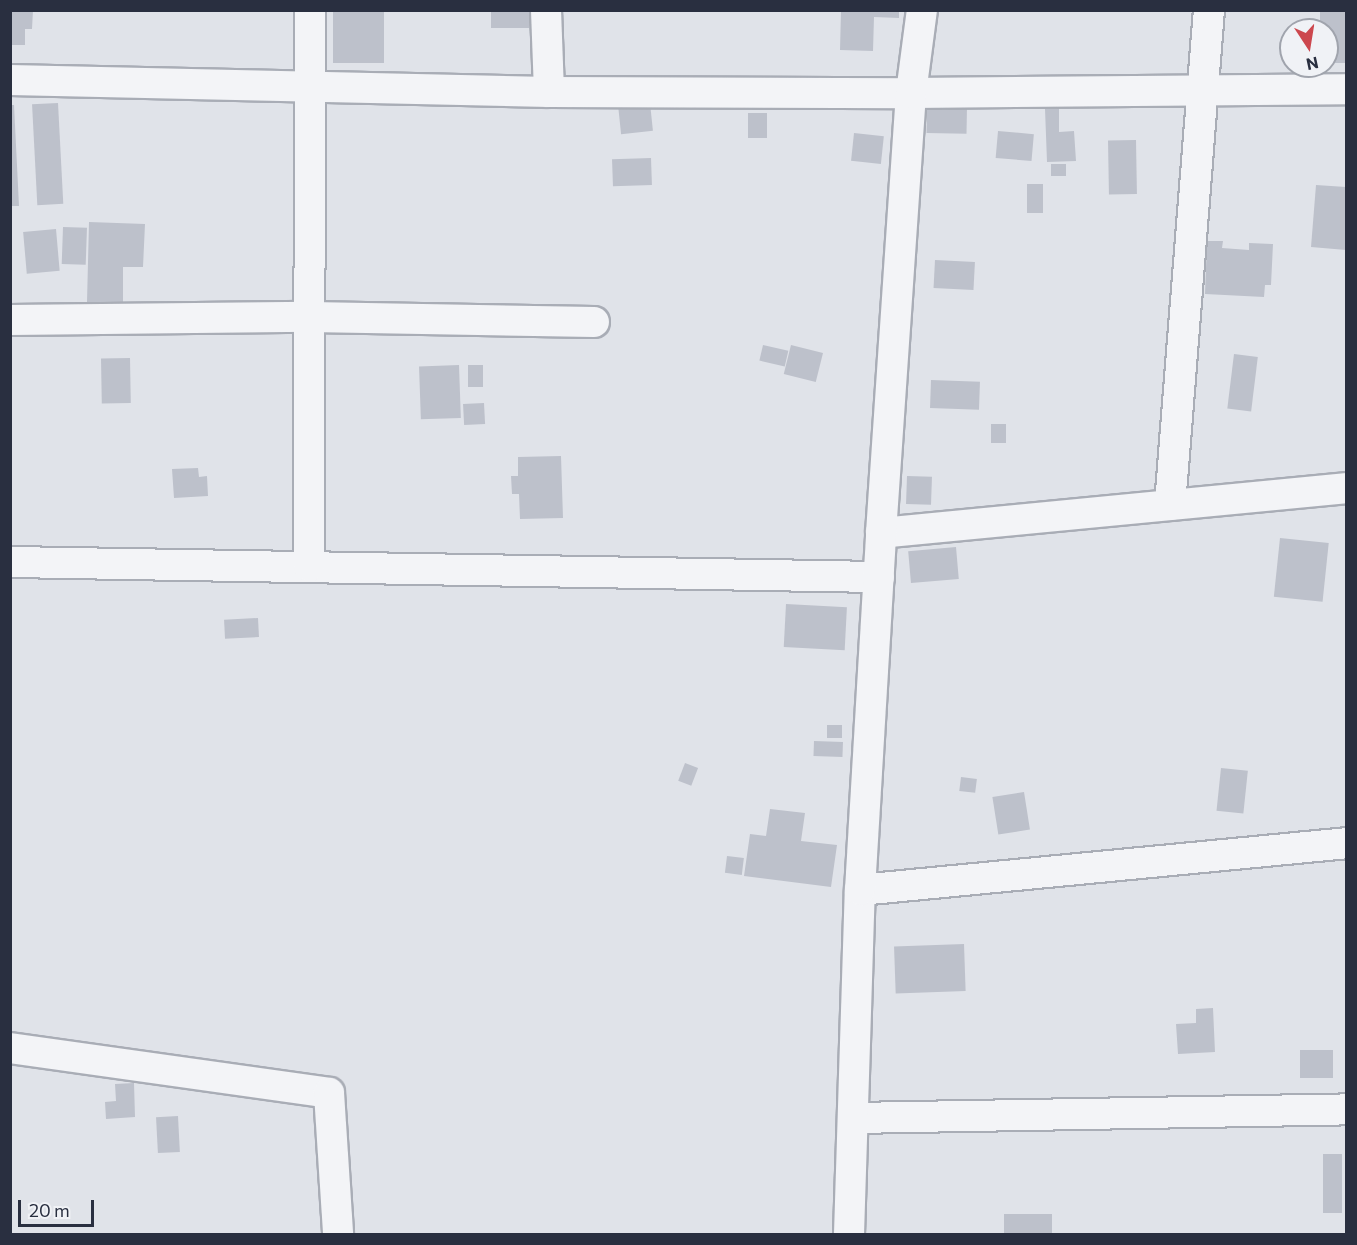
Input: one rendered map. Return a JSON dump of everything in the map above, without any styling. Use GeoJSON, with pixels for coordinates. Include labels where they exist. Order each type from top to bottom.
{"type":"FeatureCollection","features":[{"type":"Feature","properties":{"kind":"street"},"geometry":{"type":"LineString","coordinates":[[309,566],[310,10]]}},
{"type":"Feature","properties":{"kind":"street"},"geometry":{"type":"LineString","coordinates":[[546,10],[549,92]]}},
{"type":"Feature","properties":{"kind":"street"},"geometry":{"type":"LineString","coordinates":[[849,1234],[860,890],[881,534],[911,93],[922,10]]}},
{"type":"Feature","properties":{"kind":"street"},"geometry":{"type":"LineString","coordinates":[[1170,505],[1209,10]]}},
{"type":"Feature","properties":{"kind":"street"},"geometry":{"type":"LineString","coordinates":[[10,80],[549,92],[911,93],[1347,89]]}},
{"type":"Feature","properties":{"kind":"street"},"geometry":{"type":"LineString","coordinates":[[10,320],[310,317],[594,322]]}},
{"type":"Feature","properties":{"kind":"street"},"geometry":{"type":"LineString","coordinates":[[881,534],[1347,489]]}},
{"type":"Feature","properties":{"kind":"street"},"geometry":{"type":"LineString","coordinates":[[10,562],[879,577]]}},
{"type":"Feature","properties":{"kind":"street"},"geometry":{"type":"LineString","coordinates":[[860,890],[1347,843]]}},
{"type":"Feature","properties":{"kind":"street"},"geometry":{"type":"LineString","coordinates":[[10,1048],[329,1093],[338,1234]]}},
{"type":"Feature","properties":{"kind":"street"},"geometry":{"type":"LineString","coordinates":[[853,1118],[1347,1109]]}},
{"type":"Feature","properties":{"kind":"building"},"geometry":{"type":"Polygon","coordinates":[[[10,10],[33,10],[32,29],[25,29],[25,45],[10,45],[10,10]]]}},
{"type":"Feature","properties":{"kind":"building"},"geometry":{"type":"Polygon","coordinates":[[[333,10],[384,10],[384,63],[333,63],[333,10]]]}},
{"type":"Feature","properties":{"kind":"building"},"geometry":{"type":"Polygon","coordinates":[[[491,10],[529,10],[529,28],[491,28],[491,10]]]}},
{"type":"Feature","properties":{"kind":"building"},"geometry":{"type":"Polygon","coordinates":[[[841,10],[899,10],[899,18],[874,17],[873,51],[840,50],[841,10]]]}},
{"type":"Feature","properties":{"kind":"building"},"geometry":{"type":"Polygon","coordinates":[[[1320,10],[1346,10],[1346,63],[1339,63],[1339,18],[1320,18],[1320,10]]]}},
{"type":"Feature","properties":{"kind":"building"},"geometry":{"type":"Polygon","coordinates":[[[58,103],[63,204],[37,205],[32,104],[58,103]]]}},
{"type":"Feature","properties":{"kind":"building"},"geometry":{"type":"Polygon","coordinates":[[[650,103],[653,131],[621,134],[618,106],[650,103]]]}},
{"type":"Feature","properties":{"kind":"building"},"geometry":{"type":"Polygon","coordinates":[[[10,105],[14,105],[19,206],[10,206],[10,105]]]}},
{"type":"Feature","properties":{"kind":"building"},"geometry":{"type":"Polygon","coordinates":[[[927,106],[967,107],[967,134],[927,133],[927,106]]]}},
{"type":"Feature","properties":{"kind":"building"},"geometry":{"type":"Polygon","coordinates":[[[1059,108],[1059,132],[1074,131],[1076,161],[1047,162],[1045,109],[1059,108]]]}},
{"type":"Feature","properties":{"kind":"building"},"geometry":{"type":"Polygon","coordinates":[[[748,113],[767,113],[767,138],[748,138],[748,113]]]}},
{"type":"Feature","properties":{"kind":"building"},"geometry":{"type":"Polygon","coordinates":[[[998,131],[1034,134],[1032,161],[996,158],[998,131]]]}},
{"type":"Feature","properties":{"kind":"building"},"geometry":{"type":"Polygon","coordinates":[[[854,133],[884,136],[881,164],[851,161],[854,133]]]}},
{"type":"Feature","properties":{"kind":"building"},"geometry":{"type":"Polygon","coordinates":[[[1108,140],[1136,140],[1137,194],[1109,194],[1108,140]]]}},
{"type":"Feature","properties":{"kind":"building"},"geometry":{"type":"Polygon","coordinates":[[[651,158],[652,185],[613,186],[612,159],[651,158]]]}},
{"type":"Feature","properties":{"kind":"building"},"geometry":{"type":"Polygon","coordinates":[[[1051,164],[1066,164],[1066,176],[1051,176],[1051,164]]]}},
{"type":"Feature","properties":{"kind":"building"},"geometry":{"type":"Polygon","coordinates":[[[1027,184],[1043,184],[1043,213],[1027,213],[1027,184]]]}},
{"type":"Feature","properties":{"kind":"building"},"geometry":{"type":"Polygon","coordinates":[[[1316,185],[1346,187],[1346,250],[1311,247],[1316,185]]]}},
{"type":"Feature","properties":{"kind":"building"},"geometry":{"type":"Polygon","coordinates":[[[89,222],[145,224],[143,267],[123,267],[123,303],[87,302],[89,222]]]}},
{"type":"Feature","properties":{"kind":"building"},"geometry":{"type":"Polygon","coordinates":[[[63,227],[87,228],[86,265],[62,264],[63,227]]]}},
{"type":"Feature","properties":{"kind":"building"},"geometry":{"type":"Polygon","coordinates":[[[56,229],[60,271],[27,274],[23,232],[56,229]]]}},
{"type":"Feature","properties":{"kind":"building"},"geometry":{"type":"Polygon","coordinates":[[[1207,241],[1223,241],[1222,248],[1249,250],[1249,243],[1273,244],[1271,285],[1265,285],[1264,297],[1205,294],[1207,241]]]}},
{"type":"Feature","properties":{"kind":"building"},"geometry":{"type":"Polygon","coordinates":[[[935,260],[975,262],[973,290],[934,288],[935,260]]]}},
{"type":"Feature","properties":{"kind":"building"},"geometry":{"type":"Polygon","coordinates":[[[763,345],[788,351],[785,366],[759,361],[763,345]]]}},
{"type":"Feature","properties":{"kind":"building"},"geometry":{"type":"Polygon","coordinates":[[[791,345],[823,353],[816,382],[784,374],[791,345]]]}},
{"type":"Feature","properties":{"kind":"building"},"geometry":{"type":"Polygon","coordinates":[[[1234,354],[1258,357],[1251,412],[1227,409],[1234,354]]]}},
{"type":"Feature","properties":{"kind":"building"},"geometry":{"type":"Polygon","coordinates":[[[130,358],[131,403],[102,403],[101,359],[130,358]]]}},
{"type":"Feature","properties":{"kind":"building"},"geometry":{"type":"Polygon","coordinates":[[[459,365],[461,418],[421,419],[419,366],[459,365]]]}},
{"type":"Feature","properties":{"kind":"building"},"geometry":{"type":"Polygon","coordinates":[[[468,365],[483,365],[483,387],[468,387],[468,365]]]}},
{"type":"Feature","properties":{"kind":"building"},"geometry":{"type":"Polygon","coordinates":[[[931,380],[980,382],[979,410],[930,408],[931,380]]]}},
{"type":"Feature","properties":{"kind":"building"},"geometry":{"type":"Polygon","coordinates":[[[484,403],[485,424],[464,425],[463,404],[484,403]]]}},
{"type":"Feature","properties":{"kind":"building"},"geometry":{"type":"Polygon","coordinates":[[[991,424],[1006,424],[1006,443],[991,443],[991,424]]]}},
{"type":"Feature","properties":{"kind":"building"},"geometry":{"type":"Polygon","coordinates":[[[561,456],[563,518],[520,519],[519,494],[512,494],[511,476],[518,476],[518,457],[561,456]]]}},
{"type":"Feature","properties":{"kind":"building"},"geometry":{"type":"Polygon","coordinates":[[[198,468],[199,477],[207,476],[208,496],[174,498],[172,469],[198,468]]]}},
{"type":"Feature","properties":{"kind":"building"},"geometry":{"type":"Polygon","coordinates":[[[907,476],[932,477],[931,505],[906,504],[907,476]]]}},
{"type":"Feature","properties":{"kind":"building"},"geometry":{"type":"Polygon","coordinates":[[[1280,538],[1329,543],[1323,602],[1274,597],[1280,538]]]}},
{"type":"Feature","properties":{"kind":"building"},"geometry":{"type":"Polygon","coordinates":[[[956,547],[959,579],[911,583],[908,551],[956,547]]]}},
{"type":"Feature","properties":{"kind":"building"},"geometry":{"type":"Polygon","coordinates":[[[786,604],[847,607],[845,650],[784,647],[786,604]]]}},
{"type":"Feature","properties":{"kind":"building"},"geometry":{"type":"Polygon","coordinates":[[[258,618],[259,637],[225,639],[224,620],[258,618]]]}},
{"type":"Feature","properties":{"kind":"building"},"geometry":{"type":"Polygon","coordinates":[[[827,725],[842,725],[842,738],[827,738],[827,725]]]}},
{"type":"Feature","properties":{"kind":"building"},"geometry":{"type":"Polygon","coordinates":[[[814,741],[843,742],[842,757],[813,756],[814,741]]]}},
{"type":"Feature","properties":{"kind":"building"},"geometry":{"type":"Polygon","coordinates":[[[685,763],[698,768],[691,786],[678,781],[685,763]]]}},
{"type":"Feature","properties":{"kind":"building"},"geometry":{"type":"Polygon","coordinates":[[[1221,768],[1248,771],[1243,814],[1217,811],[1221,768]]]}},
{"type":"Feature","properties":{"kind":"building"},"geometry":{"type":"Polygon","coordinates":[[[961,777],[977,779],[975,793],[959,791],[961,777]]]}},
{"type":"Feature","properties":{"kind":"building"},"geometry":{"type":"Polygon","coordinates":[[[1024,792],[1030,830],[998,835],[992,797],[1024,792]]]}},
{"type":"Feature","properties":{"kind":"building"},"geometry":{"type":"Polygon","coordinates":[[[770,809],[805,813],[801,841],[837,845],[831,887],[744,876],[750,834],[766,836],[770,809]]]}},
{"type":"Feature","properties":{"kind":"building"},"geometry":{"type":"Polygon","coordinates":[[[727,856],[744,858],[742,875],[725,873],[727,856]]]}},
{"type":"Feature","properties":{"kind":"building"},"geometry":{"type":"Polygon","coordinates":[[[964,944],[966,991],[896,993],[894,946],[964,944]]]}},
{"type":"Feature","properties":{"kind":"building"},"geometry":{"type":"Polygon","coordinates":[[[1213,1008],[1215,1052],[1178,1054],[1176,1024],[1196,1023],[1196,1009],[1213,1008]]]}},
{"type":"Feature","properties":{"kind":"building"},"geometry":{"type":"Polygon","coordinates":[[[1300,1050],[1333,1050],[1333,1078],[1300,1078],[1300,1050]]]}},
{"type":"Feature","properties":{"kind":"building"},"geometry":{"type":"Polygon","coordinates":[[[134,1083],[135,1117],[106,1119],[105,1102],[116,1101],[115,1084],[134,1083]]]}},
{"type":"Feature","properties":{"kind":"building"},"geometry":{"type":"Polygon","coordinates":[[[178,1116],[180,1152],[158,1153],[156,1117],[178,1116]]]}},
{"type":"Feature","properties":{"kind":"building"},"geometry":{"type":"Polygon","coordinates":[[[1323,1154],[1342,1154],[1342,1213],[1323,1213],[1323,1154]]]}},
{"type":"Feature","properties":{"kind":"building"},"geometry":{"type":"Polygon","coordinates":[[[1004,1214],[1052,1214],[1052,1234],[1004,1234],[1004,1214]]]}}]}
